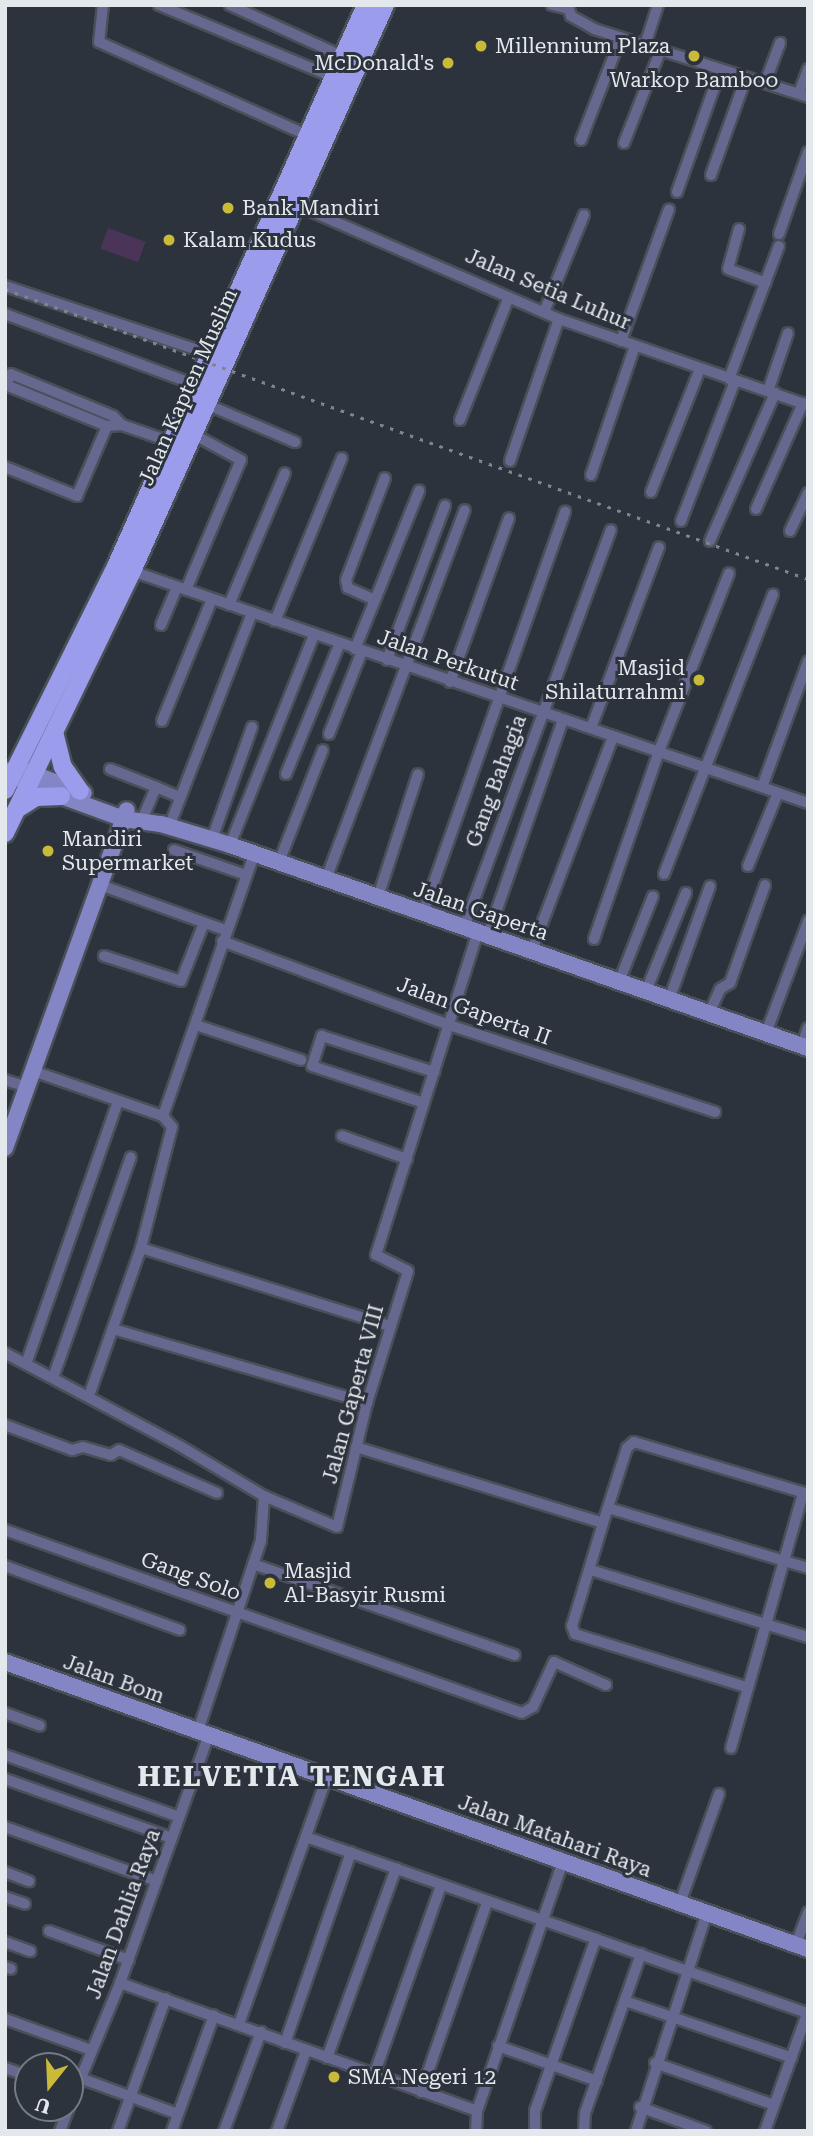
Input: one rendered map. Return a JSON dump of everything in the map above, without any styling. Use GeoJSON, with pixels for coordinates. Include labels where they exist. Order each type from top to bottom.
{"type":"FeatureCollection","features":[{"type":"Feature","properties":{"kind":"main road","name":"Jalan Kapten Muslim"},"geometry":{"type":"LineString","coordinates":[[9,775],[124,568],[193,434],[286,201],[307,135],[366,5]]}},
{"type":"Feature","properties":{"kind":"main road","name":"Jalan Kapten Muslim"},"geometry":{"type":"LineString","coordinates":[[5,833],[55,736],[124,568],[171,442],[209,354],[385,5]]}},
{"type":"Feature","properties":{"kind":"main road"},"geometry":{"type":"LineString","coordinates":[[55,736],[63,767],[80,791]]}},
{"type":"Feature","properties":{"kind":"main road"},"geometry":{"type":"LineString","coordinates":[[20,807],[36,797],[61,796]]}},
{"type":"Feature","properties":{"kind":"street"},"geometry":{"type":"LineString","coordinates":[[103,5],[99,43],[307,135]]}},
{"type":"Feature","properties":{"kind":"street"},"geometry":{"type":"LineString","coordinates":[[159,5],[333,77]]}},
{"type":"Feature","properties":{"kind":"street"},"geometry":{"type":"LineString","coordinates":[[230,5],[342,56]]}},
{"type":"Feature","properties":{"kind":"street"},"geometry":{"type":"LineString","coordinates":[[552,5],[569,7],[576,21],[720,71],[803,95],[808,69]]}},
{"type":"Feature","properties":{"kind":"street"},"geometry":{"type":"LineString","coordinates":[[645,45],[658,5]]}},
{"type":"Feature","properties":{"kind":"street"},"geometry":{"type":"LineString","coordinates":[[581,140],[621,37]]}},
{"type":"Feature","properties":{"kind":"street"},"geometry":{"type":"LineString","coordinates":[[765,83],[780,43]]}},
{"type":"Feature","properties":{"kind":"street"},"geometry":{"type":"LineString","coordinates":[[624,143],[661,49]]}},
{"type":"Feature","properties":{"kind":"street"},"geometry":{"type":"LineString","coordinates":[[677,192],[720,71]]}},
{"type":"Feature","properties":{"kind":"street"},"geometry":{"type":"LineString","coordinates":[[711,175],[746,78]]}},
{"type":"Feature","properties":{"kind":"street"},"geometry":{"type":"LineString","coordinates":[[779,234],[808,152]]}},
{"type":"Feature","properties":{"kind":"street","name":"Jalan Setia Luhur"},"geometry":{"type":"LineString","coordinates":[[286,201],[559,319],[806,404]]}},
{"type":"Feature","properties":{"kind":"street"},"geometry":{"type":"LineString","coordinates":[[621,341],[669,209]]}},
{"type":"Feature","properties":{"kind":"street"},"geometry":{"type":"LineString","coordinates":[[544,312],[584,215]]}},
{"type":"Feature","properties":{"kind":"street"},"geometry":{"type":"LineString","coordinates":[[739,229],[728,269],[766,283]]}},
{"type":"Feature","properties":{"kind":"street"},"geometry":{"type":"LineString","coordinates":[[681,521],[779,246]]}},
{"type":"Feature","properties":{"kind":"street"},"geometry":{"type":"LineString","coordinates":[[5,286],[209,354]]}},
{"type":"Feature","properties":{"kind":"street"},"geometry":{"type":"LineString","coordinates":[[460,420],[509,296]]}},
{"type":"Feature","properties":{"kind":"street"},"geometry":{"type":"LineString","coordinates":[[5,314],[196,385]]}},
{"type":"Feature","properties":{"kind":"street"},"geometry":{"type":"LineString","coordinates":[[510,461],[559,319]]}},
{"type":"Feature","properties":{"kind":"street"},"geometry":{"type":"LineString","coordinates":[[710,541],[771,392],[788,333]]}},
{"type":"Feature","properties":{"kind":"street"},"geometry":{"type":"LineString","coordinates":[[591,475],[635,346]]}},
{"type":"Feature","properties":{"kind":"street"},"geometry":{"type":"LineString","coordinates":[[651,492],[700,369]]}},
{"type":"Feature","properties":{"kind":"street"},"geometry":{"type":"LineString","coordinates":[[50,396],[27,394],[6,385],[10,374],[80,409],[171,442]]}},
{"type":"Feature","properties":{"kind":"street"},"geometry":{"type":"LineString","coordinates":[[27,394],[32,383]]}},
{"type":"Feature","properties":{"kind":"street"},"geometry":{"type":"LineString","coordinates":[[206,404],[295,442]]}},
{"type":"Feature","properties":{"kind":"street"},"geometry":{"type":"LineString","coordinates":[[755,509],[806,404]]}},
{"type":"Feature","properties":{"kind":"street"},"geometry":{"type":"LineString","coordinates":[[80,409],[107,426],[122,425]]}},
{"type":"Feature","properties":{"kind":"street"},"geometry":{"type":"LineString","coordinates":[[5,467],[78,496],[107,426]]}},
{"type":"Feature","properties":{"kind":"street"},"geometry":{"type":"LineString","coordinates":[[161,625],[181,589],[241,460],[193,434]]}},
{"type":"Feature","properties":{"kind":"street"},"geometry":{"type":"LineString","coordinates":[[275,621],[342,458]]}},
{"type":"Feature","properties":{"kind":"street"},"geometry":{"type":"LineString","coordinates":[[229,605],[285,473]]}},
{"type":"Feature","properties":{"kind":"street"},"geometry":{"type":"LineString","coordinates":[[375,600],[348,587],[346,580],[385,478]]}},
{"type":"Feature","properties":{"kind":"street"},"geometry":{"type":"LineString","coordinates":[[329,734],[375,600],[419,491]]}},
{"type":"Feature","properties":{"kind":"street"},"geometry":{"type":"LineString","coordinates":[[790,531],[808,493]]}},
{"type":"Feature","properties":{"kind":"street"},"geometry":{"type":"LineString","coordinates":[[387,660],[444,506]]}},
{"type":"Feature","properties":{"kind":"street"},"geometry":{"type":"LineString","coordinates":[[326,879],[465,510]]}},
{"type":"Feature","properties":{"kind":"street"},"geometry":{"type":"LineString","coordinates":[[423,913],[565,511]]}},
{"type":"Feature","properties":{"kind":"street"},"geometry":{"type":"LineString","coordinates":[[450,682],[509,517]]}},
{"type":"Feature","properties":{"kind":"street","name":"Gang Bahagia"},"geometry":{"type":"LineString","coordinates":[[477,931],[542,711],[611,530]]}},
{"type":"Feature","properties":{"kind":"street"},"geometry":{"type":"LineString","coordinates":[[591,728],[660,547]]}},
{"type":"Feature","properties":{"kind":"street","name":"Jalan Perkutut"},"geometry":{"type":"LineString","coordinates":[[124,568],[497,698],[706,765],[808,803]]}},
{"type":"Feature","properties":{"kind":"street"},"geometry":{"type":"LineString","coordinates":[[594,939],[659,751],[729,573]]}},
{"type":"Feature","properties":{"kind":"street"},"geometry":{"type":"LineString","coordinates":[[664,874],[773,594]]}},
{"type":"Feature","properties":{"kind":"street"},"geometry":{"type":"LineString","coordinates":[[162,721],[212,599]]}},
{"type":"Feature","properties":{"kind":"street"},"geometry":{"type":"LineString","coordinates":[[169,827],[252,613]]}},
{"type":"Feature","properties":{"kind":"street"},"geometry":{"type":"LineString","coordinates":[[230,845],[314,635]]}},
{"type":"Feature","properties":{"kind":"street"},"geometry":{"type":"LineString","coordinates":[[286,774],[340,643]]}},
{"type":"Feature","properties":{"kind":"street"},"geometry":{"type":"LineString","coordinates":[[762,787],[808,661]]}},
{"type":"Feature","properties":{"kind":"street"},"geometry":{"type":"LineString","coordinates":[[477,931],[563,720]]}},
{"type":"Feature","properties":{"kind":"street"},"geometry":{"type":"LineString","coordinates":[[212,839],[252,727]]}},
{"type":"Feature","properties":{"kind":"street"},"geometry":{"type":"LineString","coordinates":[[532,950],[613,737]]}},
{"type":"Feature","properties":{"kind":"street"},"geometry":{"type":"LineString","coordinates":[[279,862],[323,750]]}},
{"type":"Feature","properties":{"kind":"street"},"geometry":{"type":"LineString","coordinates":[[110,769],[180,797]]}},
{"type":"Feature","properties":{"kind":"street"},"geometry":{"type":"LineString","coordinates":[[378,897],[418,774]]}},
{"type":"Feature","properties":{"kind":"street","name":"Jalan Gaperta"},"geometry":{"type":"LineString","coordinates":[[9,775],[80,791],[133,817]]}},
{"type":"Feature","properties":{"kind":"street","name":"Jalan Gaperta"},"geometry":{"type":"LineString","coordinates":[[34,780],[61,796],[254,853],[805,1046]]}},
{"type":"Feature","properties":{"kind":"street"},"geometry":{"type":"LineString","coordinates":[[5,1148],[100,885],[133,817],[156,788]]}},
{"type":"Feature","properties":{"kind":"street"},"geometry":{"type":"LineString","coordinates":[[748,866],[778,793]]}},
{"type":"Feature","properties":{"kind":"street"},"geometry":{"type":"LineString","coordinates":[[174,850],[246,875]]}},
{"type":"Feature","properties":{"kind":"street"},"geometry":{"type":"LineString","coordinates":[[163,1116],[196,1025],[223,936],[254,853]]}},
{"type":"Feature","properties":{"kind":"street","name":"Jalan Gaperta II"},"geometry":{"type":"LineString","coordinates":[[100,885],[204,923],[223,936],[449,1025],[715,1112]]}},
{"type":"Feature","properties":{"kind":"street"},"geometry":{"type":"LineString","coordinates":[[669,1000],[710,886]]}},
{"type":"Feature","properties":{"kind":"street"},"geometry":{"type":"LineString","coordinates":[[709,1014],[720,989],[730,983],[765,886]]}},
{"type":"Feature","properties":{"kind":"street"},"geometry":{"type":"LineString","coordinates":[[646,991],[687,892]]}},
{"type":"Feature","properties":{"kind":"street"},"geometry":{"type":"LineString","coordinates":[[619,982],[653,896]]}},
{"type":"Feature","properties":{"kind":"street"},"geometry":{"type":"LineString","coordinates":[[766,1033],[808,921]]}},
{"type":"Feature","properties":{"kind":"street"},"geometry":{"type":"LineString","coordinates":[[104,956],[181,981],[204,923]]}},
{"type":"Feature","properties":{"kind":"street","name":"Jalan Gaperta VIII"},"geometry":{"type":"LineString","coordinates":[[5,1353],[89,1396],[264,1496],[337,1527],[367,1403],[406,1278],[406,1267],[376,1255],[477,931]]}},
{"type":"Feature","properties":{"kind":"street"},"geometry":{"type":"LineString","coordinates":[[196,1025],[301,1060]]}},
{"type":"Feature","properties":{"kind":"street"},"geometry":{"type":"LineString","coordinates":[[805,1046],[808,1028]]}},
{"type":"Feature","properties":{"kind":"street"},"geometry":{"type":"LineString","coordinates":[[424,1103],[312,1066],[322,1035],[434,1072]]}},
{"type":"Feature","properties":{"kind":"street"},"geometry":{"type":"LineString","coordinates":[[33,1071],[163,1116],[172,1133],[141,1248],[89,1396]]}},
{"type":"Feature","properties":{"kind":"street"},"geometry":{"type":"LineString","coordinates":[[5,1080],[27,1087]]}},
{"type":"Feature","properties":{"kind":"street"},"geometry":{"type":"LineString","coordinates":[[26,1364],[118,1102]]}},
{"type":"Feature","properties":{"kind":"street"},"geometry":{"type":"LineString","coordinates":[[342,1136],[407,1159]]}},
{"type":"Feature","properties":{"kind":"street"},"geometry":{"type":"LineString","coordinates":[[53,1378],[131,1157]]}},
{"type":"Feature","properties":{"kind":"street"},"geometry":{"type":"LineString","coordinates":[[141,1248],[390,1326]]}},
{"type":"Feature","properties":{"kind":"street"},"geometry":{"type":"LineString","coordinates":[[113,1329],[367,1403]]}},
{"type":"Feature","properties":{"kind":"street"},"geometry":{"type":"LineString","coordinates":[[5,1425],[72,1450],[83,1447],[111,1455],[119,1450],[218,1493]]}},
{"type":"Feature","properties":{"kind":"street"},"geometry":{"type":"LineString","coordinates":[[731,1748],[746,1687],[806,1493],[636,1443],[627,1448],[603,1523],[572,1626],[575,1634],[746,1687]]}},
{"type":"Feature","properties":{"kind":"street"},"geometry":{"type":"LineString","coordinates":[[355,1447],[603,1523]]}},
{"type":"Feature","properties":{"kind":"street","name":"Jalan Dahlia Raya"},"geometry":{"type":"LineString","coordinates":[[84,2068],[129,1960],[179,1817],[261,1540],[264,1496]]}},
{"type":"Feature","properties":{"kind":"street"},"geometry":{"type":"LineString","coordinates":[[608,1508],[808,1568]]}},
{"type":"Feature","properties":{"kind":"street","name":"Gang Solo"},"geometry":{"type":"LineString","coordinates":[[5,1530],[522,1713],[533,1707],[554,1662],[606,1685]]}},
{"type":"Feature","properties":{"kind":"street"},"geometry":{"type":"LineString","coordinates":[[253,1564],[515,1655]]}},
{"type":"Feature","properties":{"kind":"street"},"geometry":{"type":"LineString","coordinates":[[5,1566],[180,1630]]}},
{"type":"Feature","properties":{"kind":"street"},"geometry":{"type":"LineString","coordinates":[[591,1570],[808,1637]]}},
{"type":"Feature","properties":{"kind":"street","name":"Jalan Bom"},"geometry":{"type":"LineString","coordinates":[[5,1661],[203,1733]]}},
{"type":"Feature","properties":{"kind":"street"},"geometry":{"type":"LineString","coordinates":[[5,1713],[40,1726]]}},
{"type":"Feature","properties":{"kind":"street","name":"Jalan Matahari Raya"},"geometry":{"type":"LineString","coordinates":[[203,1733],[802,1947]]}},
{"type":"Feature","properties":{"kind":"street"},"geometry":{"type":"LineString","coordinates":[[5,1755],[179,1817]]}},
{"type":"Feature","properties":{"kind":"street"},"geometry":{"type":"LineString","coordinates":[[239,2024],[327,1777]]}},
{"type":"Feature","properties":{"kind":"street"},"geometry":{"type":"LineString","coordinates":[[5,1779],[172,1839]]}},
{"type":"Feature","properties":{"kind":"street"},"geometry":{"type":"LineString","coordinates":[[680,1903],[719,1794]]}},
{"type":"Feature","properties":{"kind":"street"},"geometry":{"type":"LineString","coordinates":[[5,1827],[157,1881]]}},
{"type":"Feature","properties":{"kind":"street"},"geometry":{"type":"LineString","coordinates":[[306,1837],[807,2012],[765,2131]]}},
{"type":"Feature","properties":{"kind":"street"},"geometry":{"type":"LineString","coordinates":[[285,2043],[351,1852]]}},
{"type":"Feature","properties":{"kind":"street"},"geometry":{"type":"LineString","coordinates":[[476,2131],[477,2111],[563,1861]]}},
{"type":"Feature","properties":{"kind":"street"},"geometry":{"type":"LineString","coordinates":[[327,2057],[396,1868]]}},
{"type":"Feature","properties":{"kind":"street"},"geometry":{"type":"LineString","coordinates":[[5,1872],[29,1881]]}},
{"type":"Feature","properties":{"kind":"street"},"geometry":{"type":"LineString","coordinates":[[374,2075],[441,1886]]}},
{"type":"Feature","properties":{"kind":"street"},"geometry":{"type":"LineString","coordinates":[[5,1897],[25,1904]]}},
{"type":"Feature","properties":{"kind":"street"},"geometry":{"type":"LineString","coordinates":[[421,2092],[487,1902]]}},
{"type":"Feature","properties":{"kind":"street"},"geometry":{"type":"LineString","coordinates":[[802,1947],[808,1912]]}},
{"type":"Feature","properties":{"kind":"street"},"geometry":{"type":"LineString","coordinates":[[636,2131],[640,2107],[707,1913]]}},
{"type":"Feature","properties":{"kind":"street"},"geometry":{"type":"LineString","coordinates":[[49,1931],[129,1960]]}},
{"type":"Feature","properties":{"kind":"street"},"geometry":{"type":"LineString","coordinates":[[535,2131],[535,2111],[596,1938]]}},
{"type":"Feature","properties":{"kind":"street"},"geometry":{"type":"LineString","coordinates":[[5,1942],[30,1951]]}},
{"type":"Feature","properties":{"kind":"street"},"geometry":{"type":"LineString","coordinates":[[584,2131],[597,2081],[640,1954]]}},
{"type":"Feature","properties":{"kind":"street"},"geometry":{"type":"LineString","coordinates":[[120,1983],[477,2111]]}},
{"type":"Feature","properties":{"kind":"street"},"geometry":{"type":"LineString","coordinates":[[118,2131],[166,1998]]}},
{"type":"Feature","properties":{"kind":"street"},"geometry":{"type":"LineString","coordinates":[[625,2001],[792,2058]]}},
{"type":"Feature","properties":{"kind":"street"},"geometry":{"type":"LineString","coordinates":[[172,2131],[214,2015]]}},
{"type":"Feature","properties":{"kind":"street"},"geometry":{"type":"LineString","coordinates":[[5,2019],[91,2050]]}},
{"type":"Feature","properties":{"kind":"street"},"geometry":{"type":"LineString","coordinates":[[225,2131],[261,2032]]}},
{"type":"Feature","properties":{"kind":"street"},"geometry":{"type":"LineString","coordinates":[[498,2046],[597,2081]]}},
{"type":"Feature","properties":{"kind":"street"},"geometry":{"type":"LineString","coordinates":[[277,2131],[306,2050]]}},
{"type":"Feature","properties":{"kind":"street"},"geometry":{"type":"LineString","coordinates":[[655,2063],[774,2105]]}},
{"type":"Feature","properties":{"kind":"street"},"geometry":{"type":"LineString","coordinates":[[84,2079],[178,2114]]}},
{"type":"Feature","properties":{"kind":"street"},"geometry":{"type":"LineString","coordinates":[[640,2107],[705,2131]]}},
{"type":"Feature","properties":{"kind":"shaded area"},"geometry":{"type":"Polygon","coordinates":[[[108,228],[146,242],[138,262],[100,249],[108,228]]]}},
{"type":"Feature","properties":{"kind":"railway"},"geometry":{"type":"LineString","coordinates":[[5,289],[808,579]]}},
{"type":"Feature","properties":{"kind":"place","name":"Millennium Plaza"},"geometry":{"type":"Point","coordinates":[481,46]}},
{"type":"Feature","properties":{"kind":"place","name":"Warkop Bamboo"},"geometry":{"type":"Point","coordinates":[694,56]}},
{"type":"Feature","properties":{"kind":"place","name":"McDonald's"},"geometry":{"type":"Point","coordinates":[448,63]}},
{"type":"Feature","properties":{"kind":"place","name":"Bank Mandiri"},"geometry":{"type":"Point","coordinates":[228,208]}},
{"type":"Feature","properties":{"kind":"place","name":"Kalam Kudus"},"geometry":{"type":"Point","coordinates":[169,240]}},
{"type":"Feature","properties":{"kind":"place","name":"Masjid Shilaturrahmi"},"geometry":{"type":"Point","coordinates":[699,680]}},
{"type":"Feature","properties":{"kind":"place","name":"Mandiri Supermarket"},"geometry":{"type":"Point","coordinates":[48,851]}},
{"type":"Feature","properties":{"kind":"place","name":"Masjid Al-Basyir Rusmi"},"geometry":{"type":"Point","coordinates":[270,1583]}},
{"type":"Feature","properties":{"kind":"place","name":"SMA Negeri 12"},"geometry":{"type":"Point","coordinates":[334,2077]}},
{"type":"Feature","properties":{"kind":"district","name":"HELVETIA TENGAH"},"geometry":{"type":"Point","coordinates":[292,1777]}}]}
